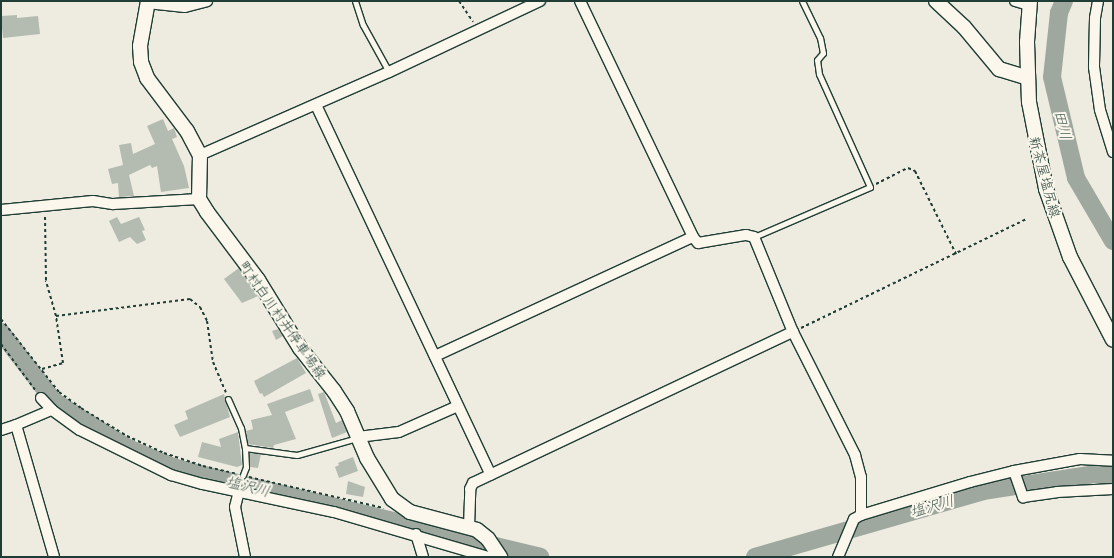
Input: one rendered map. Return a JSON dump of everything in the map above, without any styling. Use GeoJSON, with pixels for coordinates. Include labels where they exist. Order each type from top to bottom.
{"type":"FeatureCollection","features":[{"type":"Feature","properties":{"kind":"main road"},"geometry":{"type":"LineString","coordinates":[[936,1],[964,28],[999,68],[1028,78]]}},
{"type":"Feature","properties":{"kind":"main road"},"geometry":{"type":"LineString","coordinates":[[148,2],[140,46],[144,70],[159,95],[187,131],[200,155],[200,199]]}},
{"type":"Feature","properties":{"kind":"main road","name":"新茶屋塩尻線"},"geometry":{"type":"LineString","coordinates":[[1030,3],[1028,78],[1032,127],[1056,220],[1074,264],[1113,340]]}},
{"type":"Feature","properties":{"kind":"main road","name":"町村白川村井停車場線"},"geometry":{"type":"LineString","coordinates":[[200,199],[221,234],[258,280],[300,348],[334,391],[347,411],[358,437],[385,491],[402,508],[469,527],[488,538],[500,557]]}},
{"type":"Feature","properties":{"kind":"street"},"geometry":{"type":"LineString","coordinates":[[148,2],[185,7],[207,1]]}},
{"type":"Feature","properties":{"kind":"street"},"geometry":{"type":"LineString","coordinates":[[200,155],[389,72],[540,1]]}},
{"type":"Feature","properties":{"kind":"street"},"geometry":{"type":"LineString","coordinates":[[580,1],[693,237],[698,243],[746,235],[754,237],[792,332],[855,455],[861,477],[857,517],[838,557]]}},
{"type":"Feature","properties":{"kind":"street"},"geometry":{"type":"LineString","coordinates":[[1015,1],[1030,3]]}},
{"type":"Feature","properties":{"kind":"street"},"geometry":{"type":"LineString","coordinates":[[1098,1],[1095,18],[1094,67],[1100,110],[1113,152]]}},
{"type":"Feature","properties":{"kind":"street"},"geometry":{"type":"LineString","coordinates":[[316,104],[491,475]]}},
{"type":"Feature","properties":{"kind":"street"},"geometry":{"type":"LineString","coordinates":[[1,210],[93,201],[113,204],[200,199]]}},
{"type":"Feature","properties":{"kind":"street"},"geometry":{"type":"LineString","coordinates":[[435,356],[693,237]]}},
{"type":"Feature","properties":{"kind":"street"},"geometry":{"type":"LineString","coordinates":[[469,527],[470,489],[473,483],[792,332]]}},
{"type":"Feature","properties":{"kind":"street"},"geometry":{"type":"LineString","coordinates":[[41,398],[52,410],[80,430],[171,475],[334,512],[416,534],[488,557]]}},
{"type":"Feature","properties":{"kind":"street"},"geometry":{"type":"LineString","coordinates":[[358,437],[399,432],[458,406]]}},
{"type":"Feature","properties":{"kind":"street"},"geometry":{"type":"LineString","coordinates":[[1,430],[52,410]]}},
{"type":"Feature","properties":{"kind":"street"},"geometry":{"type":"LineString","coordinates":[[16,425],[54,557]]}},
{"type":"Feature","properties":{"kind":"street"},"geometry":{"type":"LineString","coordinates":[[857,517],[970,482],[1014,471],[1080,459],[1113,461]]}},
{"type":"Feature","properties":{"kind":"street"},"geometry":{"type":"LineString","coordinates":[[1014,471],[1023,497],[1057,492],[1113,489]]}},
{"type":"Feature","properties":{"kind":"street"},"geometry":{"type":"LineString","coordinates":[[239,491],[235,507],[245,557]]}},
{"type":"Feature","properties":{"kind":"street"},"geometry":{"type":"LineString","coordinates":[[416,534],[423,557]]}},
{"type":"Feature","properties":{"kind":"lane"},"geometry":{"type":"LineString","coordinates":[[356,1],[363,25],[389,72]]}},
{"type":"Feature","properties":{"kind":"lane"},"geometry":{"type":"LineString","coordinates":[[754,237],[797,221],[870,187],[819,74],[818,60],[823,53],[820,38],[802,1]]}},
{"type":"Feature","properties":{"kind":"lane"},"geometry":{"type":"LineString","coordinates":[[228,399],[241,428],[245,448],[246,466],[243,475]]}},
{"type":"Feature","properties":{"kind":"lane"},"geometry":{"type":"LineString","coordinates":[[245,448],[297,455],[358,437]]}},
{"type":"Feature","properties":{"kind":"path"},"geometry":{"type":"LineString","coordinates":[[459,1],[478,30]]}},
{"type":"Feature","properties":{"kind":"path"},"geometry":{"type":"LineString","coordinates":[[870,187],[908,168],[915,171],[956,254]]}},
{"type":"Feature","properties":{"kind":"path"},"geometry":{"type":"LineString","coordinates":[[42,370],[63,362],[56,316],[46,280],[45,205]]}},
{"type":"Feature","properties":{"kind":"path"},"geometry":{"type":"LineString","coordinates":[[792,332],[1026,219]]}},
{"type":"Feature","properties":{"kind":"path"},"geometry":{"type":"LineString","coordinates":[[56,316],[190,299],[200,308],[207,321],[213,362],[228,399]]}},
{"type":"Feature","properties":{"kind":"path"},"geometry":{"type":"LineString","coordinates":[[1,319],[59,392],[81,408],[127,436],[177,458],[393,510],[402,508]]}},
{"type":"Feature","properties":{"kind":"path"},"geometry":{"type":"LineString","coordinates":[[1,344],[41,398]]}},
{"type":"Feature","properties":{"kind":"building"},"geometry":{"type":"Polygon","coordinates":[[[17,15],[17,18],[38,16],[40,34],[3,38],[1,16],[17,15]]]}},
{"type":"Feature","properties":{"kind":"building"},"geometry":{"type":"Polygon","coordinates":[[[163,119],[168,131],[174,128],[177,137],[172,139],[184,166],[189,188],[161,192],[157,166],[152,168],[150,165],[129,175],[134,196],[119,197],[118,183],[112,184],[108,169],[123,165],[119,145],[131,143],[133,154],[155,144],[147,126],[163,119]]]}},
{"type":"Feature","properties":{"kind":"building"},"geometry":{"type":"Polygon","coordinates":[[[117,217],[121,224],[139,217],[145,230],[142,231],[146,240],[137,244],[130,237],[119,242],[109,221],[117,217]]]}},
{"type":"Feature","properties":{"kind":"building"},"geometry":{"type":"Polygon","coordinates":[[[239,268],[258,296],[242,303],[224,279],[239,268]]]}},
{"type":"Feature","properties":{"kind":"building"},"geometry":{"type":"Polygon","coordinates":[[[278,329],[283,336],[276,340],[272,331],[278,329]]]}},
{"type":"Feature","properties":{"kind":"building"},"geometry":{"type":"Polygon","coordinates":[[[297,358],[306,373],[264,397],[262,393],[260,394],[254,381],[297,358]]]}},
{"type":"Feature","properties":{"kind":"building"},"geometry":{"type":"Polygon","coordinates":[[[310,389],[314,401],[285,412],[296,439],[274,445],[273,448],[248,444],[246,431],[253,429],[251,420],[272,415],[267,404],[310,389]]]}},
{"type":"Feature","properties":{"kind":"building"},"geometry":{"type":"Polygon","coordinates":[[[324,392],[336,423],[342,420],[347,432],[332,438],[318,394],[324,392]]]}},
{"type":"Feature","properties":{"kind":"building"},"geometry":{"type":"Polygon","coordinates":[[[224,394],[230,417],[180,437],[174,425],[188,419],[185,411],[224,394]]]}},
{"type":"Feature","properties":{"kind":"building"},"geometry":{"type":"Polygon","coordinates":[[[238,432],[242,465],[237,467],[198,457],[202,442],[221,447],[219,439],[238,432]]]}},
{"type":"Feature","properties":{"kind":"building"},"geometry":{"type":"Polygon","coordinates":[[[249,453],[261,454],[258,468],[250,467],[249,453]]]}},
{"type":"Feature","properties":{"kind":"building"},"geometry":{"type":"Polygon","coordinates":[[[353,457],[358,471],[339,478],[335,467],[339,465],[338,463],[353,457]]]}},
{"type":"Feature","properties":{"kind":"building"},"geometry":{"type":"Polygon","coordinates":[[[348,481],[365,487],[363,497],[346,494],[348,481]]]}},
{"type":"Feature","properties":{"kind":"waterway","name":"田川"},"geometry":{"type":"LineString","coordinates":[[1064,1],[1059,13],[1052,77],[1076,178],[1113,241]]}},
{"type":"Feature","properties":{"kind":"waterway","name":"塩沢川"},"geometry":{"type":"LineString","coordinates":[[1,332],[54,401],[128,448],[176,468],[540,557]]}},
{"type":"Feature","properties":{"kind":"waterway","name":"塩沢川"},"geometry":{"type":"LineString","coordinates":[[755,557],[983,491],[1095,474],[1113,475]]}}]}
